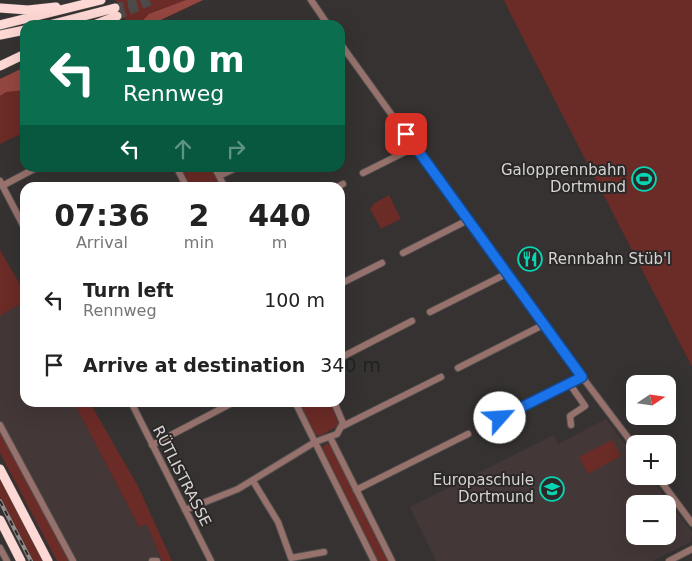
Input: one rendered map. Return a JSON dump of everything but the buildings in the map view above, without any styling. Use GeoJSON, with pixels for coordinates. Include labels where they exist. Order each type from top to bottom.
{"type":"FeatureCollection","features":[{"type":"Feature","properties":{"kind":"highway"},"geometry":{"type":"LineString","coordinates":[[0,8],[42,9],[88,0]]}},
{"type":"Feature","properties":{"kind":"highway"},"geometry":{"type":"LineString","coordinates":[[20,20],[101,0]]}},
{"type":"Feature","properties":{"kind":"highway"},"geometry":{"type":"LineString","coordinates":[[75,20],[116,12],[102,20]]}},
{"type":"Feature","properties":{"kind":"highway"},"geometry":{"type":"LineString","coordinates":[[0,25],[20,20]]}},
{"type":"Feature","properties":{"kind":"highway"},"geometry":{"type":"LineString","coordinates":[[0,35],[20,31]]}},
{"type":"Feature","properties":{"kind":"highway"},"geometry":{"type":"LineString","coordinates":[[0,66],[20,56]]}},
{"type":"Feature","properties":{"kind":"highway"},"geometry":{"type":"LineString","coordinates":[[0,469],[48,561]]}},
{"type":"Feature","properties":{"kind":"highway"},"geometry":{"type":"LineString","coordinates":[[0,520],[21,561]]}},
{"type":"Feature","properties":{"kind":"street"},"geometry":{"type":"LineString","coordinates":[[311,0],[325,20]]}},
{"type":"Feature","properties":{"kind":"street"},"geometry":{"type":"LineString","coordinates":[[345,50],[543,325],[626,435]]}},
{"type":"Feature","properties":{"kind":"street"},"geometry":{"type":"LineString","coordinates":[[363,173],[415,147]]}},
{"type":"Feature","properties":{"kind":"street"},"geometry":{"type":"LineString","coordinates":[[20,219],[1,183],[27,172]]}},
{"type":"Feature","properties":{"kind":"street"},"geometry":{"type":"LineString","coordinates":[[217,172],[222,182]]}},
{"type":"Feature","properties":{"kind":"street"},"geometry":{"type":"LineString","coordinates":[[219,176],[228,172]]}},
{"type":"Feature","properties":{"kind":"street"},"geometry":{"type":"LineString","coordinates":[[403,253],[468,220]]}},
{"type":"Feature","properties":{"kind":"street"},"geometry":{"type":"LineString","coordinates":[[345,282],[382,263]]}},
{"type":"Feature","properties":{"kind":"street"},"geometry":{"type":"LineString","coordinates":[[430,312],[506,274]]}},
{"type":"Feature","properties":{"kind":"street"},"geometry":{"type":"LineString","coordinates":[[345,355],[412,321]]}},
{"type":"Feature","properties":{"kind":"street"},"geometry":{"type":"LineString","coordinates":[[458,368],[543,325]]}},
{"type":"Feature","properties":{"kind":"street"},"geometry":{"type":"LineString","coordinates":[[343,426],[441,377]]}},
{"type":"Feature","properties":{"kind":"street"},"geometry":{"type":"LineString","coordinates":[[488,424],[582,377]]}},
{"type":"Feature","properties":{"kind":"street"},"geometry":{"type":"LineString","coordinates":[[569,384],[585,406],[570,416],[571,425]]}},
{"type":"Feature","properties":{"kind":"street","name":"RÜTLISTRASSE"},"geometry":{"type":"LineString","coordinates":[[133,407],[211,561]]}},
{"type":"Feature","properties":{"kind":"street"},"geometry":{"type":"LineString","coordinates":[[152,445],[224,407]]}},
{"type":"Feature","properties":{"kind":"street"},"geometry":{"type":"LineString","coordinates":[[298,407],[374,561]]}},
{"type":"Feature","properties":{"kind":"street"},"geometry":{"type":"LineString","coordinates":[[185,510],[222,497],[253,481],[315,442],[341,432],[343,426],[342,418],[336,407]]}},
{"type":"Feature","properties":{"kind":"street"},"geometry":{"type":"LineString","coordinates":[[0,425],[73,561]]}},
{"type":"Feature","properties":{"kind":"street"},"geometry":{"type":"LineString","coordinates":[[356,490],[468,434]]}},
{"type":"Feature","properties":{"kind":"street"},"geometry":{"type":"LineString","coordinates":[[330,437],[392,561]]}},
{"type":"Feature","properties":{"kind":"street"},"geometry":{"type":"LineString","coordinates":[[253,481],[278,522],[288,560],[324,552]]}},
{"type":"Feature","properties":{"kind":"street"},"geometry":{"type":"LineString","coordinates":[[664,485],[692,523]]}},
{"type":"Feature","properties":{"kind":"street"},"geometry":{"type":"LineString","coordinates":[[0,548],[7,561]]}},
{"type":"Feature","properties":{"kind":"street"},"geometry":{"type":"LineString","coordinates":[[669,561],[692,549]]}},
{"type":"Feature","properties":{"kind":"street"},"geometry":{"type":"LineString","coordinates":[[152,561],[157,561]]}},
{"type":"Feature","properties":{"kind":"shaded area"},"geometry":{"type":"Polygon","coordinates":[[[116,0],[203,0],[161,20],[125,20],[116,0]]]}},
{"type":"Feature","properties":{"kind":"shaded area"},"geometry":{"type":"Polygon","coordinates":[[[186,0],[203,0],[161,20],[143,20],[149,14],[186,0]]]}},
{"type":"Feature","properties":{"kind":"shaded area","name":"Galopprennbahn Dortmund"},"geometry":{"type":"Polygon","coordinates":[[[504,0],[692,0],[692,367],[510,13],[504,0]]]}},
{"type":"Feature","properties":{"kind":"shaded area"},"geometry":{"type":"Polygon","coordinates":[[[20,69],[20,134],[0,144],[0,79],[20,69]]]}},
{"type":"Feature","properties":{"kind":"shaded area"},"geometry":{"type":"Polygon","coordinates":[[[20,69],[20,91],[6,92],[0,96],[0,79],[20,69]]]}},
{"type":"Feature","properties":{"kind":"shaded area"},"geometry":{"type":"Polygon","coordinates":[[[182,172],[215,172],[220,182],[187,182],[182,172]]]}},
{"type":"Feature","properties":{"kind":"shaded area"},"geometry":{"type":"Polygon","coordinates":[[[389,195],[401,219],[381,229],[370,209],[373,204],[389,195]]]}},
{"type":"Feature","properties":{"kind":"shaded area"},"geometry":{"type":"Polygon","coordinates":[[[0,250],[20,284],[20,308],[18,305],[0,316],[0,250]]]}},
{"type":"Feature","properties":{"kind":"shaded area"},"geometry":{"type":"Polygon","coordinates":[[[18,305],[20,308],[20,407],[76,407],[139,527],[147,523],[160,556],[149,561],[76,561],[0,420],[0,316],[18,305]]]}},
{"type":"Feature","properties":{"kind":"shaded area"},"geometry":{"type":"Polygon","coordinates":[[[76,407],[92,407],[138,486],[172,561],[162,561],[147,524],[139,527],[76,407]]]}},
{"type":"Feature","properties":{"kind":"shaded area"},"geometry":{"type":"Polygon","coordinates":[[[300,407],[332,407],[339,425],[321,436],[316,435],[300,407]]]}},
{"type":"Feature","properties":{"kind":"shaded area","name":"Europaschule Dortmund"},"geometry":{"type":"Polygon","coordinates":[[[606,419],[626,445],[626,485],[656,485],[664,495],[626,495],[626,545],[676,545],[676,511],[692,532],[691,542],[652,561],[436,561],[410,507],[554,435],[558,444],[606,419]]]}},
{"type":"Feature","properties":{"kind":"shaded area"},"geometry":{"type":"Polygon","coordinates":[[[0,431],[71,561],[57,561],[0,453],[0,431]]]}},
{"type":"Feature","properties":{"kind":"shaded area"},"geometry":{"type":"Polygon","coordinates":[[[612,440],[621,456],[588,474],[579,457],[612,440]]]}},
{"type":"Feature","properties":{"kind":"shaded area"},"geometry":{"type":"Polygon","coordinates":[[[327,443],[331,446],[389,561],[377,561],[321,448],[327,443]]]}},
{"type":"Feature","properties":{"kind":"shaded area"},"geometry":{"type":"Polygon","coordinates":[[[0,476],[44,561],[33,561],[0,497],[0,476]]]}},
{"type":"Feature","properties":{"kind":"tunnel"},"geometry":{"type":"LineString","coordinates":[[117,16],[152,0]]}},
{"type":"Feature","properties":{"kind":"tunnel"},"geometry":{"type":"LineString","coordinates":[[115,8],[139,2]]}},
{"type":"Feature","properties":{"kind":"railway"},"geometry":{"type":"LineString","coordinates":[[0,501],[31,561]]}},
{"type":"Feature","properties":{"kind":"place","name":"Galopprennbahn Dortmund"},"geometry":{"type":"Point","coordinates":[644,179]}},
{"type":"Feature","properties":{"kind":"place","name":"Rennbahn Stüb'l"},"geometry":{"type":"Point","coordinates":[530,259]}},
{"type":"Feature","properties":{"kind":"place","name":"Europaschule Dortmund"},"geometry":{"type":"Point","coordinates":[552,489]}},
{"type":"Feature","properties":{"kind":"route"},"geometry":{"type":"LineString","coordinates":[[406,134],[582,377],[500,418]]}}]}
